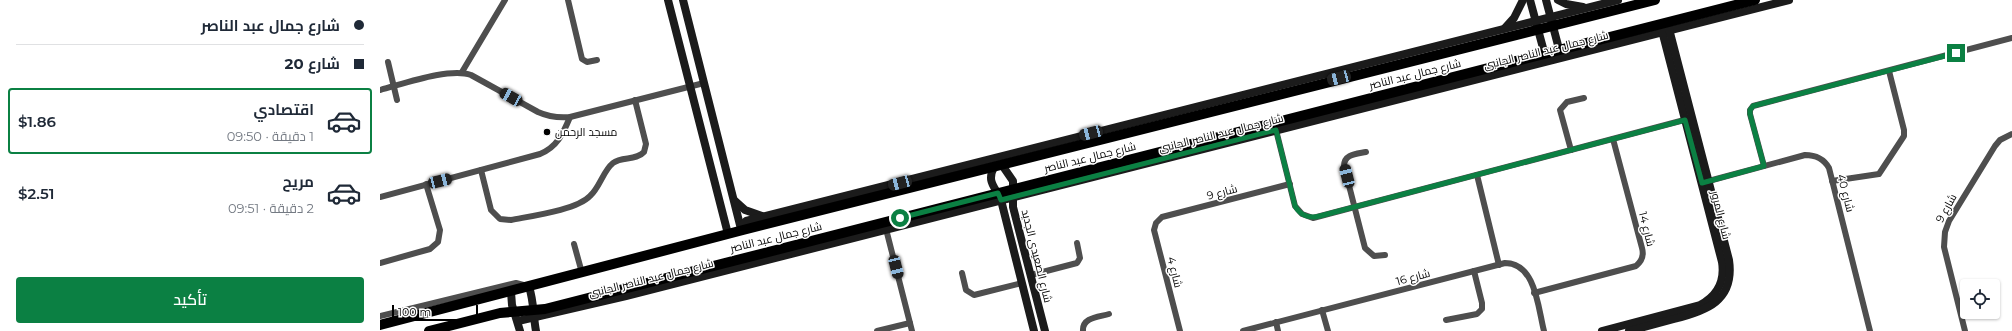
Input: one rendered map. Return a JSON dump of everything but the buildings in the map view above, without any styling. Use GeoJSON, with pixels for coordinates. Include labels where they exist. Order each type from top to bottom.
{"type":"FeatureCollection","features":[{"type":"Feature","properties":{"kind":"main road"},"geometry":{"type":"LineString","coordinates":[[668,0],[728,234]]}},
{"type":"Feature","properties":{"kind":"main road"},"geometry":{"type":"LineString","coordinates":[[682,0],[742,230]]}},
{"type":"Feature","properties":{"kind":"main road"},"geometry":{"type":"LineString","coordinates":[[1505,29],[1514,18],[1523,0]]}},
{"type":"Feature","properties":{"kind":"main road"},"geometry":{"type":"LineString","coordinates":[[1530,0],[1545,57]]}},
{"type":"Feature","properties":{"kind":"main road"},"geometry":{"type":"LineString","coordinates":[[1546,0],[1558,49]]}},
{"type":"Feature","properties":{"kind":"main road"},"geometry":{"type":"LineString","coordinates":[[1558,0],[1574,6],[1591,6]]}},
{"type":"Feature","properties":{"kind":"main road"},"geometry":{"type":"LineString","coordinates":[[1551,21],[1591,6],[1618,0]]}},
{"type":"Feature","properties":{"kind":"main road","name":"شارع جمال عبد الناصر"},"geometry":{"type":"LineString","coordinates":[[380,325],[511,292],[728,234],[838,202],[998,166],[1092,138],[1293,86],[1551,21],[1639,2],[1655,0]]}},
{"type":"Feature","properties":{"kind":"main road","name":"شارع جمال عبد الناصر"},"geometry":{"type":"LineString","coordinates":[[429,331],[500,313],[516,317],[533,315],[1545,57],[1558,49],[1665,27],[1717,5],[1755,0]]}},
{"type":"Feature","properties":{"kind":"main road","name":"شارع جمال عبد الناصر الجانبى"},"geometry":{"type":"LineString","coordinates":[[1014,193],[1276,130],[1545,57],[1665,27],[1789,0]]}},
{"type":"Feature","properties":{"kind":"main road"},"geometry":{"type":"LineString","coordinates":[[1366,68],[1505,29],[1537,25]]}},
{"type":"Feature","properties":{"kind":"main road","name":"شارع المرور"},"geometry":{"type":"LineString","coordinates":[[1602,331],[1700,305],[1709,300],[1716,292],[1722,278],[1723,267],[1705,182],[1665,27]]}},
{"type":"Feature","properties":{"kind":"main road"},"geometry":{"type":"LineString","coordinates":[[742,230],[742,225],[744,222],[838,202],[1092,138]]}},
{"type":"Feature","properties":{"kind":"main road","name":"شارع الصعيدى الجديد"},"geometry":{"type":"LineString","coordinates":[[1034,331],[999,197],[990,180],[998,166],[1012,178],[1014,193],[1013,207],[1045,331]]}},
{"type":"Feature","properties":{"kind":"main road","name":"شارع المرور"},"geometry":{"type":"LineString","coordinates":[[1629,331],[1702,311],[1718,301],[1725,290],[1729,279],[1730,266],[1705,182]]}},
{"type":"Feature","properties":{"kind":"main road"},"geometry":{"type":"LineString","coordinates":[[734,200],[745,210],[767,217]]}},
{"type":"Feature","properties":{"kind":"main road"},"geometry":{"type":"LineString","coordinates":[[841,237],[886,230],[925,216]]}},
{"type":"Feature","properties":{"kind":"main road"},"geometry":{"type":"LineString","coordinates":[[529,287],[532,297],[536,331]]}},
{"type":"Feature","properties":{"kind":"main road"},"geometry":{"type":"LineString","coordinates":[[511,292],[511,300],[520,331]]}},
{"type":"Feature","properties":{"kind":"street"},"geometry":{"type":"LineString","coordinates":[[462,72],[506,0]]}},
{"type":"Feature","properties":{"kind":"street"},"geometry":{"type":"LineString","coordinates":[[568,0],[582,59],[587,62],[597,60]]}},
{"type":"Feature","properties":{"kind":"street"},"geometry":{"type":"LineString","coordinates":[[1764,166],[1750,114],[1752,107],[2012,38]]}},
{"type":"Feature","properties":{"kind":"street"},"geometry":{"type":"LineString","coordinates":[[388,62],[397,100]]}},
{"type":"Feature","properties":{"kind":"street"},"geometry":{"type":"LineString","coordinates":[[1832,181],[1879,174],[1904,136],[1903,124],[1889,70]]}},
{"type":"Feature","properties":{"kind":"street"},"geometry":{"type":"LineString","coordinates":[[380,90],[448,73],[462,72],[471,75],[543,114],[554,117],[570,117],[704,83]]}},
{"type":"Feature","properties":{"kind":"street"},"geometry":{"type":"LineString","coordinates":[[1571,150],[1560,112],[1561,108],[1567,102],[1584,98]]}},
{"type":"Feature","properties":{"kind":"street"},"geometry":{"type":"LineString","coordinates":[[481,170],[491,210],[500,220],[511,220],[582,203],[593,193],[613,163],[619,160],[638,157],[644,152],[646,144],[635,100]]}},
{"type":"Feature","properties":{"kind":"street"},"geometry":{"type":"LineString","coordinates":[[380,196],[547,151],[560,138],[570,117]]}},
{"type":"Feature","properties":{"kind":"street"},"geometry":{"type":"LineString","coordinates":[[1276,130],[1295,206],[1299,212],[1306,216],[1317,217],[1689,119]]}},
{"type":"Feature","properties":{"kind":"street","name":"شارع 9"},"geometry":{"type":"LineString","coordinates":[[1965,331],[1944,251],[1944,232],[1994,146],[2004,137],[2012,134]]}},
{"type":"Feature","properties":{"kind":"street","name":"شارع 14"},"geometry":{"type":"LineString","coordinates":[[1534,292],[1636,266],[1641,261],[1643,255],[1642,248],[1613,139]]}},
{"type":"Feature","properties":{"kind":"street"},"geometry":{"type":"LineString","coordinates":[[1366,152],[1350,156],[1344,162],[1367,251],[1374,256],[1385,255]]}},
{"type":"Feature","properties":{"kind":"street","name":"شارع 40"},"geometry":{"type":"LineString","coordinates":[[1705,182],[1805,156],[1813,156],[1821,159],[1827,164],[1870,331]]}},
{"type":"Feature","properties":{"kind":"street"},"geometry":{"type":"LineString","coordinates":[[1477,175],[1499,265]]}},
{"type":"Feature","properties":{"kind":"street"},"geometry":{"type":"LineString","coordinates":[[380,263],[430,249],[438,242],[440,230],[426,184]]}},
{"type":"Feature","properties":{"kind":"street","name":"شارع 9"},"geometry":{"type":"LineString","coordinates":[[1160,219],[1290,184]]}},
{"type":"Feature","properties":{"kind":"street","name":"شارع 4"},"geometry":{"type":"LineString","coordinates":[[1160,219],[1155,225],[1155,232],[1180,331]]}},
{"type":"Feature","properties":{"kind":"street"},"geometry":{"type":"LineString","coordinates":[[886,230],[912,331]]}},
{"type":"Feature","properties":{"kind":"street"},"geometry":{"type":"LineString","coordinates":[[1030,276],[1077,263],[1080,258],[1077,243]]}},
{"type":"Feature","properties":{"kind":"street"},"geometry":{"type":"LineString","coordinates":[[574,244],[582,273]]}},
{"type":"Feature","properties":{"kind":"street","name":"شارع 16"},"geometry":{"type":"LineString","coordinates":[[1243,331],[1510,263],[1522,268],[1529,277],[1544,331]]}},
{"type":"Feature","properties":{"kind":"street"},"geometry":{"type":"LineString","coordinates":[[1446,320],[1477,314],[1482,309],[1482,303],[1474,271]]}},
{"type":"Feature","properties":{"kind":"street"},"geometry":{"type":"LineString","coordinates":[[962,273],[966,290],[974,295],[1022,283]]}},
{"type":"Feature","properties":{"kind":"street"},"geometry":{"type":"LineString","coordinates":[[380,316],[516,283],[523,283],[529,287]]}},
{"type":"Feature","properties":{"kind":"street"},"geometry":{"type":"LineString","coordinates":[[1322,310],[1328,331]]}},
{"type":"Feature","properties":{"kind":"street"},"geometry":{"type":"LineString","coordinates":[[1083,331],[1084,324],[1087,320],[1109,314]]}},
{"type":"Feature","properties":{"kind":"street"},"geometry":{"type":"LineString","coordinates":[[1276,322],[1278,331]]}},
{"type":"Feature","properties":{"kind":"street"},"geometry":{"type":"LineString","coordinates":[[877,331],[910,323]]}},
{"type":"Feature","properties":{"kind":"place","name":"مسجد الرحمن"},"geometry":{"type":"Point","coordinates":[547,132]}},
{"type":"Feature","properties":{"kind":"route"},"geometry":{"type":"LineString","coordinates":[[900,218],[998,193],[1001,200],[1276,130],[1295,206],[1302,214],[1309,217],[1317,217],[1685,120],[1702,183],[1764,166],[1750,114],[1750,110],[1753,106],[1956,53]]}}]}
